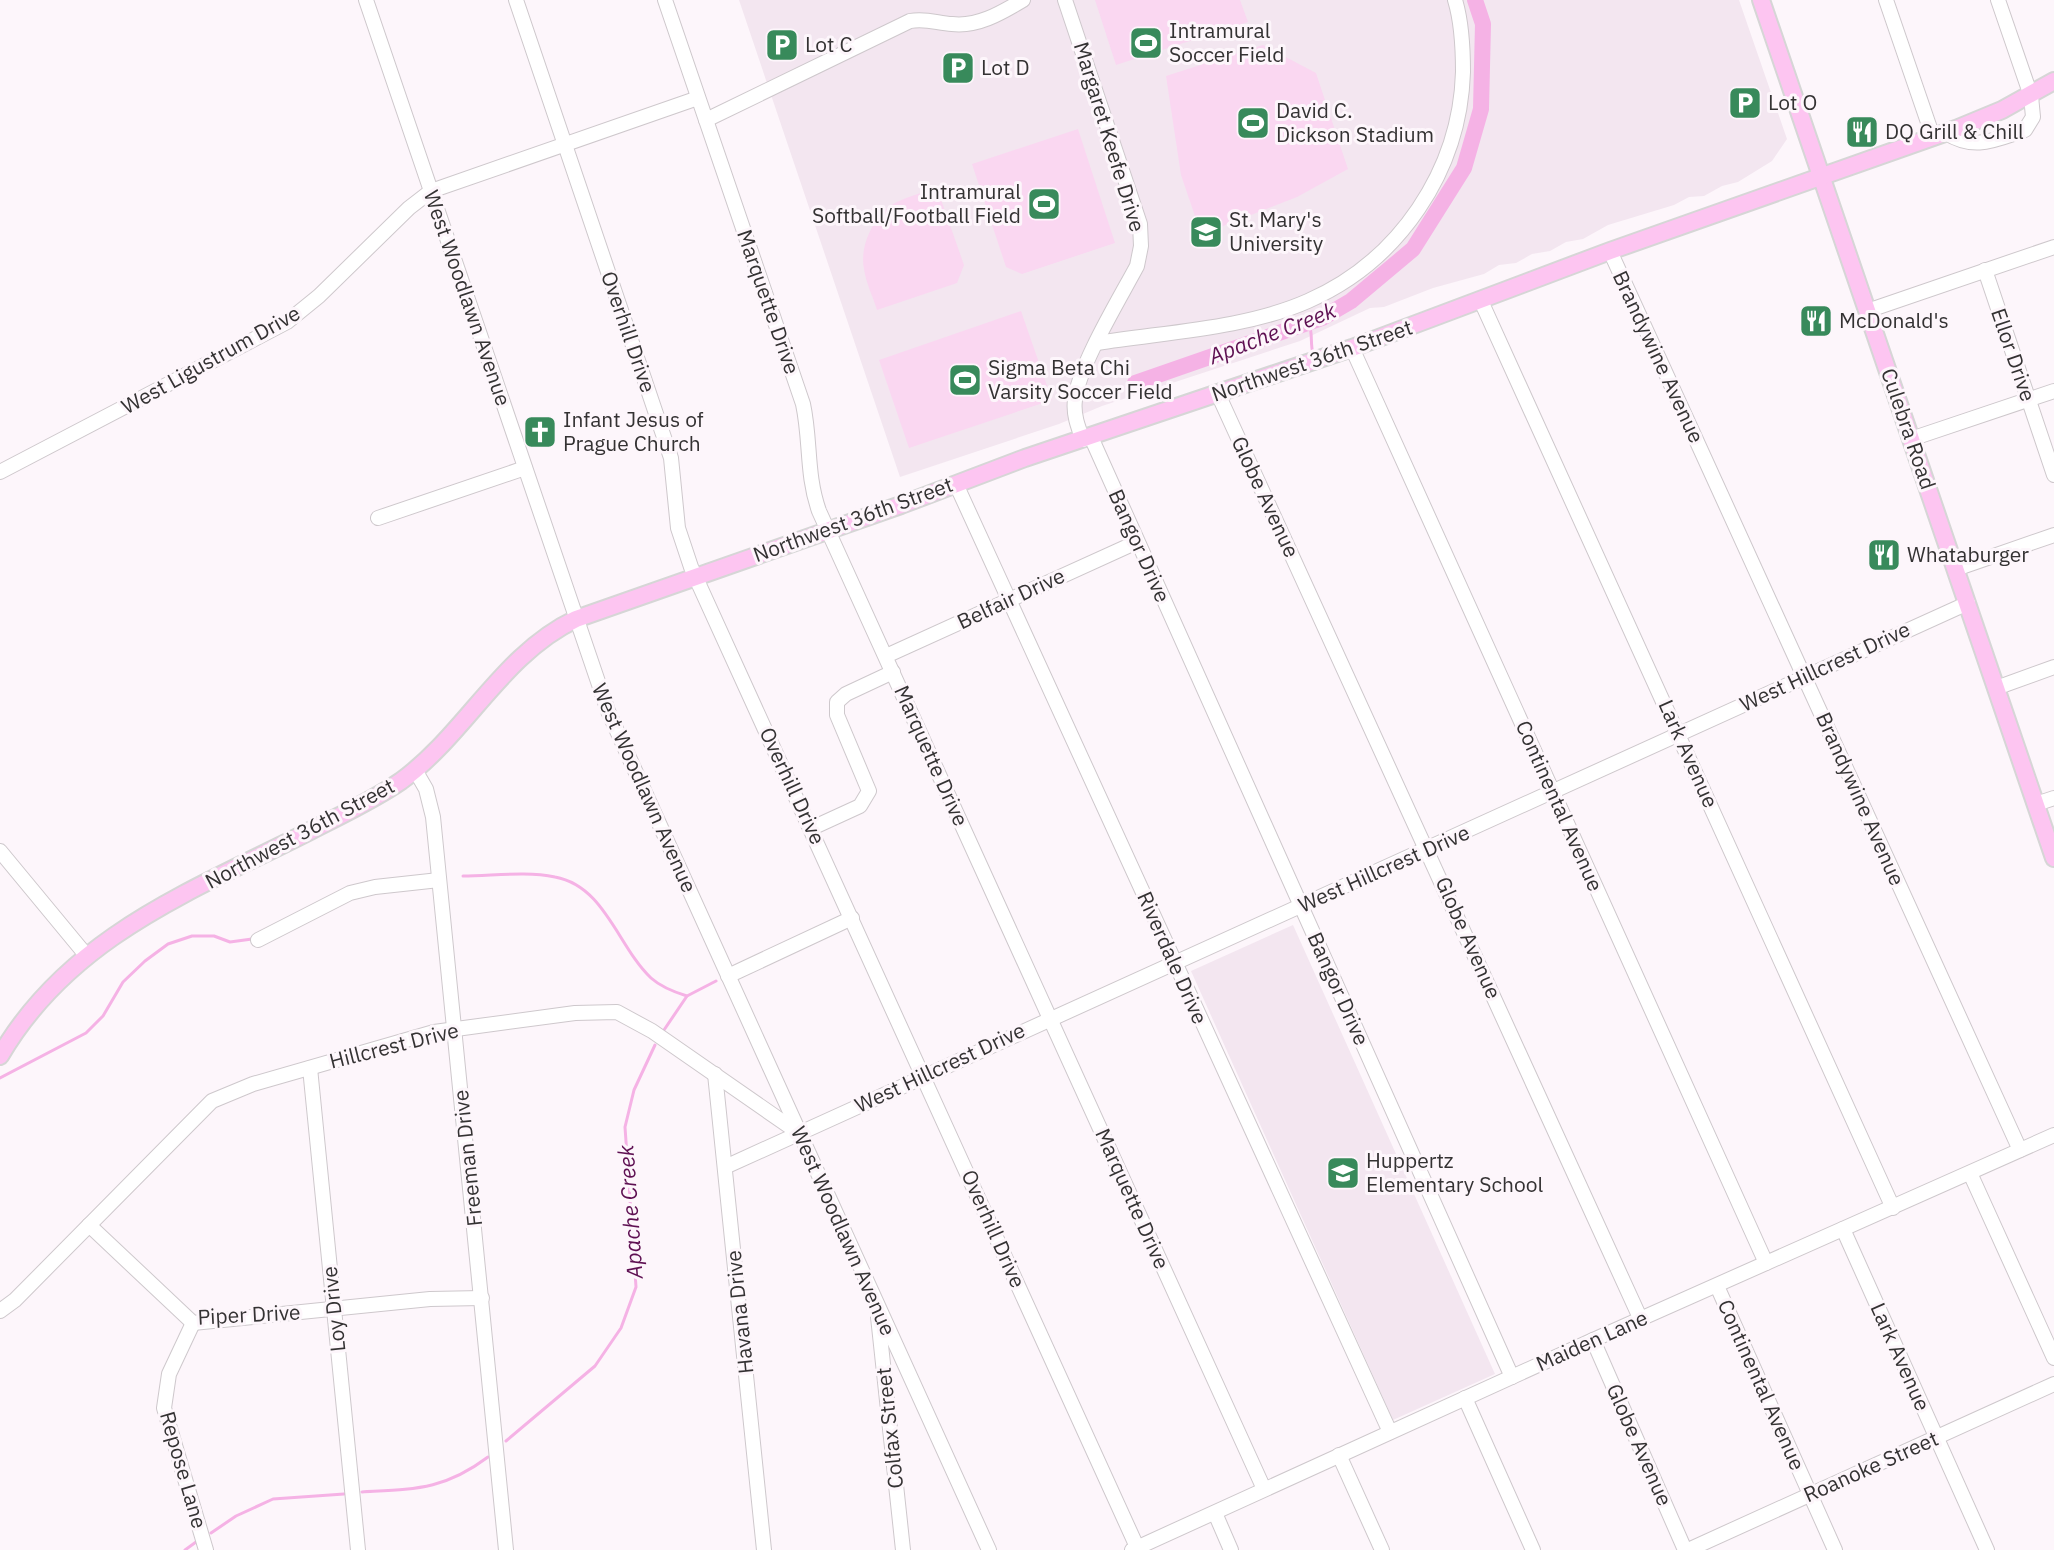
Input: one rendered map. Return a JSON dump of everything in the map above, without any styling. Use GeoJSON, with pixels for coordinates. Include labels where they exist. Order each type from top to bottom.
{"type":"FeatureCollection","features":[{"type":"Feature","properties":{"kind":"main road","name":"Culebra Road"},"geometry":{"type":"LineString","coordinates":[[1764,1],[1821,177],[2054,858]]}},
{"type":"Feature","properties":{"kind":"main road","name":"Northwest 36th Street"},"geometry":{"type":"LineString","coordinates":[[0,1056],[30,1011],[86,955],[134,921],[363,804],[415,770],[528,650],[549,633],[576,619],[956,484],[1352,348],[1610,251],[1940,135],[2031,96],[2054,81]]}},
{"type":"Feature","properties":{"kind":"street","name":"West Woodlawn Avenue"},"geometry":{"type":"LineString","coordinates":[[366,0],[608,711],[989,1550]]}},
{"type":"Feature","properties":{"kind":"street","name":"Overhill Drive"},"geometry":{"type":"LineString","coordinates":[[516,0],[671,458],[678,528],[695,576],[812,828],[1135,1549]]}},
{"type":"Feature","properties":{"kind":"street","name":"Marquette Drive"},"geometry":{"type":"LineString","coordinates":[[665,0],[803,404],[809,476],[827,530],[1264,1489]]}},
{"type":"Feature","properties":{"kind":"street"},"geometry":{"type":"LineString","coordinates":[[706,120],[910,21],[925,18],[953,25],[968,24],[994,16],[1023,0]]}},
{"type":"Feature","properties":{"kind":"street","name":"Margaret Keefe Drive"},"geometry":{"type":"LineString","coordinates":[[1065,0],[1140,224],[1141,246],[1137,266],[1080,378],[1075,400],[1075,419],[1087,439]]}},
{"type":"Feature","properties":{"kind":"street"},"geometry":{"type":"LineString","coordinates":[[1097,343],[1254,319],[1307,301],[1342,282],[1381,254],[1401,232],[1429,194],[1457,125],[1463,56],[1455,0]]}},
{"type":"Feature","properties":{"kind":"street"},"geometry":{"type":"LineString","coordinates":[[1886,0],[1940,135],[1974,145],[2025,130],[2033,117],[2031,96],[1998,0]]}},
{"type":"Feature","properties":{"kind":"street","name":"West Ligustrum Drive"},"geometry":{"type":"LineString","coordinates":[[0,472],[288,322],[319,296],[414,204],[431,191],[698,98]]}},
{"type":"Feature","properties":{"kind":"street"},"geometry":{"type":"LineString","coordinates":[[1867,311],[2054,247]]}},
{"type":"Feature","properties":{"kind":"street","name":"Brandywine Avenue"},"geometry":{"type":"LineString","coordinates":[[1610,251],[2020,1150]]}},
{"type":"Feature","properties":{"kind":"street","name":"Ellor Drive"},"geometry":{"type":"LineString","coordinates":[[1985,270],[2054,475]]}},
{"type":"Feature","properties":{"kind":"street","name":"Lark Avenue"},"geometry":{"type":"LineString","coordinates":[[1481,301],[1893,1208]]}},
{"type":"Feature","properties":{"kind":"street","name":"Continental Avenue"},"geometry":{"type":"LineString","coordinates":[[1352,348],[1766,1263]]}},
{"type":"Feature","properties":{"kind":"street"},"geometry":{"type":"LineString","coordinates":[[1911,439],[2054,391]]}},
{"type":"Feature","properties":{"kind":"street","name":"Globe Avenue"},"geometry":{"type":"LineString","coordinates":[[1218,394],[1428,849],[1641,1320]]}},
{"type":"Feature","properties":{"kind":"street","name":"Bangor Drive"},"geometry":{"type":"LineString","coordinates":[[1087,439],[1137,542],[1512,1377]]}},
{"type":"Feature","properties":{"kind":"street"},"geometry":{"type":"LineString","coordinates":[[378,518],[525,468]]}},
{"type":"Feature","properties":{"kind":"street","name":"Riverdale Drive"},"geometry":{"type":"LineString","coordinates":[[956,484],[1011,599],[1174,963],[1390,1432]]}},
{"type":"Feature","properties":{"kind":"street"},"geometry":{"type":"LineString","coordinates":[[1956,569],[2054,535]]}},
{"type":"Feature","properties":{"kind":"street","name":"Belfair Drive"},"geometry":{"type":"LineString","coordinates":[[886,656],[1137,542]]}},
{"type":"Feature","properties":{"kind":"street","name":"West Hillcrest Drive"},"geometry":{"type":"LineString","coordinates":[[798,1132],[1301,907],[1968,603]]}},
{"type":"Feature","properties":{"kind":"street"},"geometry":{"type":"LineString","coordinates":[[1996,688],[2054,668]]}},
{"type":"Feature","properties":{"kind":"street"},"geometry":{"type":"LineString","coordinates":[[812,828],[860,806],[869,791],[837,715],[837,702],[846,694],[893,672]]}},
{"type":"Feature","properties":{"kind":"street","name":"Freeman Drive"},"geometry":{"type":"LineString","coordinates":[[415,770],[426,789],[433,817],[456,1028],[506,1550]]}},
{"type":"Feature","properties":{"kind":"street"},"geometry":{"type":"LineString","coordinates":[[2036,804],[2054,798]]}},
{"type":"Feature","properties":{"kind":"street"},"geometry":{"type":"LineString","coordinates":[[0,851],[86,955]]}},
{"type":"Feature","properties":{"kind":"street"},"geometry":{"type":"LineString","coordinates":[[258,940],[350,893],[375,887],[439,880]]}},
{"type":"Feature","properties":{"kind":"street"},"geometry":{"type":"LineString","coordinates":[[728,976],[852,918]]}},
{"type":"Feature","properties":{"kind":"street","name":"Hillcrest Drive"},"geometry":{"type":"LineString","coordinates":[[0,1311],[15,1300],[212,1101],[253,1084],[456,1028],[575,1013],[617,1012],[640,1023],[798,1132]]}},
{"type":"Feature","properties":{"kind":"street","name":"Loy Drive"},"geometry":{"type":"LineString","coordinates":[[310,1068],[358,1550]]}},
{"type":"Feature","properties":{"kind":"street","name":"Havana Drive"},"geometry":{"type":"LineString","coordinates":[[715,1074],[765,1550]]}},
{"type":"Feature","properties":{"kind":"street"},"geometry":{"type":"LineString","coordinates":[[724,1167],[798,1132]]}},
{"type":"Feature","properties":{"kind":"street","name":"Maiden Lane"},"geometry":{"type":"LineString","coordinates":[[1135,1549],[1593,1340],[2054,1135]]}},
{"type":"Feature","properties":{"kind":"street"},"geometry":{"type":"LineString","coordinates":[[1970,1173],[2054,1358]]}},
{"type":"Feature","properties":{"kind":"street","name":"Piper Drive"},"geometry":{"type":"LineString","coordinates":[[88,1225],[193,1323],[461,1296],[482,1298]]}},
{"type":"Feature","properties":{"kind":"street","name":"Lark Avenue"},"geometry":{"type":"LineString","coordinates":[[1843,1229],[1988,1550]]}},
{"type":"Feature","properties":{"kind":"street","name":"Continental Avenue"},"geometry":{"type":"LineString","coordinates":[[1717,1286],[1835,1550]]}},
{"type":"Feature","properties":{"kind":"street","name":"Colfax Street"},"geometry":{"type":"LineString","coordinates":[[877,1305],[903,1550]]}},
{"type":"Feature","properties":{"kind":"street","name":"Repose Lane"},"geometry":{"type":"LineString","coordinates":[[193,1323],[169,1374],[164,1408],[206,1550]]}},
{"type":"Feature","properties":{"kind":"street","name":"Globe Avenue"},"geometry":{"type":"LineString","coordinates":[[1593,1340],[1687,1550]]}},
{"type":"Feature","properties":{"kind":"street","name":"Roanoke Street"},"geometry":{"type":"LineString","coordinates":[[1687,1550],[2054,1384]]}},
{"type":"Feature","properties":{"kind":"street"},"geometry":{"type":"LineString","coordinates":[[1465,1398],[1533,1550]]}},
{"type":"Feature","properties":{"kind":"street"},"geometry":{"type":"LineString","coordinates":[[1339,1455],[1382,1550]]}},
{"type":"Feature","properties":{"kind":"street"},"geometry":{"type":"LineString","coordinates":[[1215,1513],[1232,1550]]}},
{"type":"Feature","properties":{"kind":"shaded area","name":"St. Mary's University"},"geometry":{"type":"Polygon","coordinates":[[[739,0],[1739,0],[1787,139],[1772,161],[1738,182],[1722,186],[1704,196],[1689,197],[1674,205],[1608,225],[1583,239],[1566,242],[1550,251],[1532,254],[1516,263],[1499,265],[1484,274],[1433,288],[1384,307],[1370,308],[1300,341],[1102,406],[1059,424],[900,477],[739,0]]]}},
{"type":"Feature","properties":{"kind":"shaded area","name":"Intramural Soccer Field"},"geometry":{"type":"Polygon","coordinates":[[[1095,0],[1240,0],[1248,22],[1116,65],[1095,0]]]}},
{"type":"Feature","properties":{"kind":"shaded area","name":"David C. Dickson Stadium"},"geometry":{"type":"Polygon","coordinates":[[[1263,45],[1316,73],[1348,169],[1297,197],[1213,230],[1197,222],[1181,175],[1166,76],[1263,45]]]}},
{"type":"Feature","properties":{"kind":"shaded area","name":"Intramural Softball/Football Field"},"geometry":{"type":"Polygon","coordinates":[[[1078,129],[1115,243],[1022,274],[1006,267],[972,164],[1078,129]]]}},
{"type":"Feature","properties":{"kind":"shaded area"},"geometry":{"type":"Polygon","coordinates":[[[937,188],[964,265],[957,283],[877,310],[866,279],[863,260],[870,231],[889,207],[937,188]]]}},
{"type":"Feature","properties":{"kind":"shaded area","name":"Sigma Beta Chi Varsity Soccer Field"},"geometry":{"type":"Polygon","coordinates":[[[1021,311],[1052,400],[909,448],[879,360],[1021,311]]]}},
{"type":"Feature","properties":{"kind":"shaded area","name":"Huppertz Elementary School"},"geometry":{"type":"Polygon","coordinates":[[[1293,925],[1495,1374],[1393,1420],[1191,971],[1293,925]]]}},
{"type":"Feature","properties":{"kind":"waterway","name":"Apache Creek"},"geometry":{"type":"LineString","coordinates":[[1135,383],[1322,318],[1351,301],[1413,249],[1464,168],[1481,109],[1483,24],[1475,0]]}},
{"type":"Feature","properties":{"kind":"waterway"},"geometry":{"type":"LineString","coordinates":[[1309,323],[1313,353]]}},
{"type":"Feature","properties":{"kind":"waterway"},"geometry":{"type":"LineString","coordinates":[[463,876],[532,874],[555,877],[572,883],[586,892],[599,905],[639,965],[651,978],[668,989],[687,996]]}},
{"type":"Feature","properties":{"kind":"waterway"},"geometry":{"type":"LineString","coordinates":[[0,1078],[86,1033],[103,1016],[123,982],[145,961],[168,944],[192,936],[214,936],[230,942],[252,939]]}},
{"type":"Feature","properties":{"kind":"waterway","name":"Apache Creek"},"geometry":{"type":"LineString","coordinates":[[664,1030],[687,996],[716,981]]}},
{"type":"Feature","properties":{"kind":"waterway","name":"Apache Creek"},"geometry":{"type":"LineString","coordinates":[[506,1441],[595,1366],[621,1328],[636,1287],[625,1127],[634,1090],[655,1045]]}},
{"type":"Feature","properties":{"kind":"waterway","name":"Apache Creek"},"geometry":{"type":"LineString","coordinates":[[362,1492],[398,1490],[443,1482],[472,1468],[488,1457]]}},
{"type":"Feature","properties":{"kind":"waterway","name":"Apache Creek"},"geometry":{"type":"LineString","coordinates":[[211,1533],[236,1516],[273,1499],[344,1494]]}},
{"type":"Feature","properties":{"kind":"waterway","name":"Apache Creek"},"geometry":{"type":"LineString","coordinates":[[185,1550],[196,1542]]}},
{"type":"Feature","properties":{"kind":"place","name":"Intramural Soccer Field"},"geometry":{"type":"Point","coordinates":[1146,43]}},
{"type":"Feature","properties":{"kind":"place","name":"Lot C"},"geometry":{"type":"Point","coordinates":[782,45]}},
{"type":"Feature","properties":{"kind":"place","name":"Lot D"},"geometry":{"type":"Point","coordinates":[958,68]}},
{"type":"Feature","properties":{"kind":"place","name":"Lot O"},"geometry":{"type":"Point","coordinates":[1745,103]}},
{"type":"Feature","properties":{"kind":"place","name":"David C. Dickson Stadium"},"geometry":{"type":"Point","coordinates":[1253,123]}},
{"type":"Feature","properties":{"kind":"place","name":"DQ Grill & Chill"},"geometry":{"type":"Point","coordinates":[1862,132]}},
{"type":"Feature","properties":{"kind":"place","name":"Intramural Softball/Football Field"},"geometry":{"type":"Point","coordinates":[1044,204]}},
{"type":"Feature","properties":{"kind":"place","name":"St. Mary's University"},"geometry":{"type":"Point","coordinates":[1206,232]}},
{"type":"Feature","properties":{"kind":"place","name":"McDonald's"},"geometry":{"type":"Point","coordinates":[1816,321]}},
{"type":"Feature","properties":{"kind":"place","name":"Sigma Beta Chi Varsity Soccer Field"},"geometry":{"type":"Point","coordinates":[965,380]}},
{"type":"Feature","properties":{"kind":"place","name":"Infant Jesus of Prague Church"},"geometry":{"type":"Point","coordinates":[540,432]}},
{"type":"Feature","properties":{"kind":"place","name":"Whataburger"},"geometry":{"type":"Point","coordinates":[1884,555]}},
{"type":"Feature","properties":{"kind":"place","name":"Huppertz Elementary School"},"geometry":{"type":"Point","coordinates":[1343,1173]}}]}
